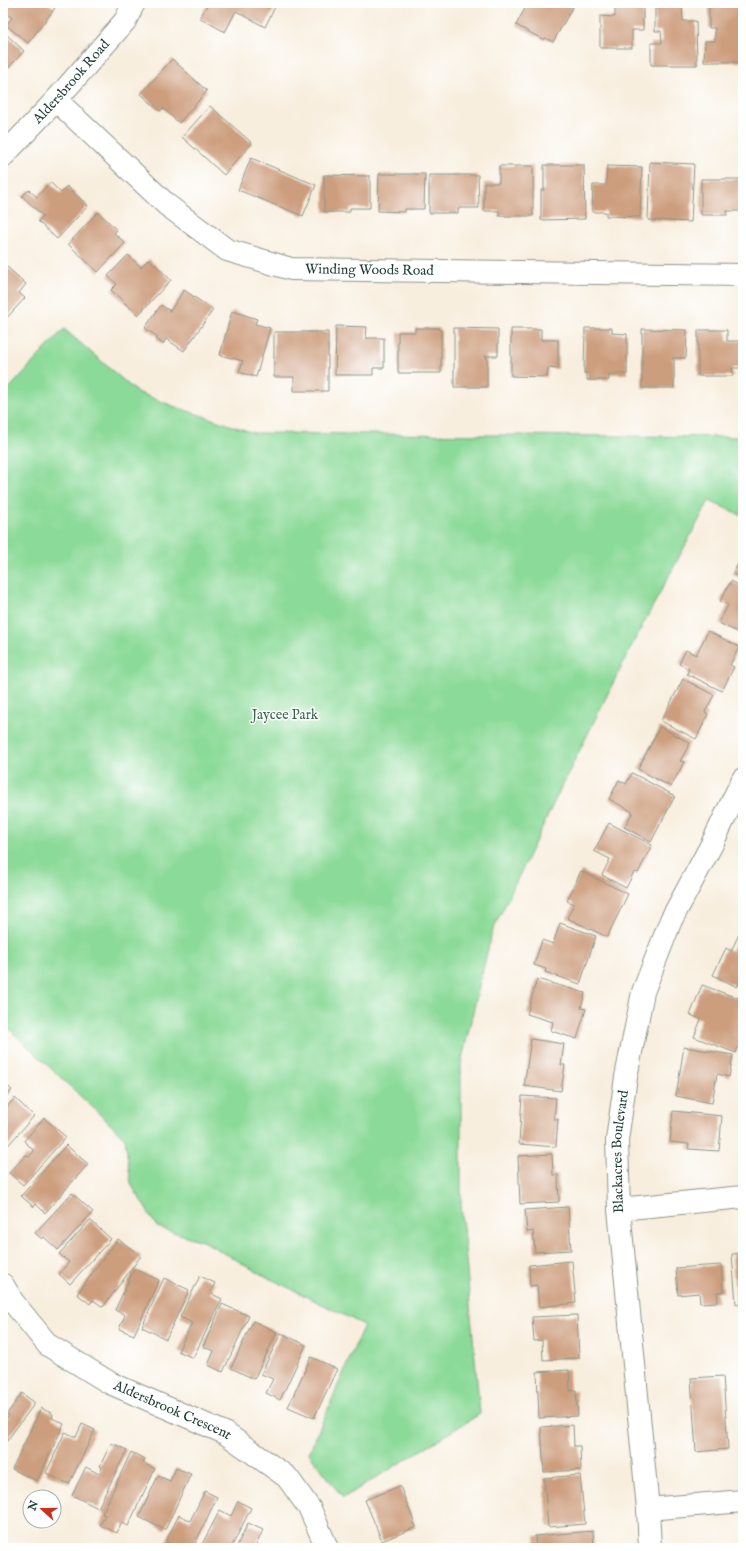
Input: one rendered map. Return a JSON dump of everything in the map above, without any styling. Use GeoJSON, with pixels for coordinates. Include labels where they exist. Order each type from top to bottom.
{"type":"FeatureCollection","features":[{"type":"Feature","properties":{"kind":"street","name":"Aldersbrook Road"},"geometry":{"type":"LineString","coordinates":[[3,156],[56,100],[125,21],[134,3]]}},
{"type":"Feature","properties":{"kind":"street","name":"Winding Woods Road"},"geometry":{"type":"LineString","coordinates":[[56,100],[167,205],[227,250],[291,269],[743,275]]}},
{"type":"Feature","properties":{"kind":"street","name":"Blackacres Boulevard"},"geometry":{"type":"LineString","coordinates":[[650,1548],[648,1509],[619,1209],[617,1140],[626,1077],[643,992],[671,920],[712,844],[743,779]]}},
{"type":"Feature","properties":{"kind":"street"},"geometry":{"type":"LineString","coordinates":[[619,1209],[743,1197]]}},
{"type":"Feature","properties":{"kind":"street","name":"Aldersbrook Crescent"},"geometry":{"type":"LineString","coordinates":[[3,1285],[13,1302],[48,1345],[110,1383],[225,1433],[287,1477],[310,1509],[328,1548]]}},
{"type":"Feature","properties":{"kind":"street"},"geometry":{"type":"LineString","coordinates":[[648,1509],[743,1501]]}},
{"type":"Feature","properties":{"kind":"green space","name":"Jaycee Park"},"geometry":{"type":"Polygon","coordinates":[[[64,329],[137,392],[173,406],[254,433],[743,437],[743,516],[709,501],[632,645],[492,932],[461,1063],[461,1205],[480,1414],[343,1498],[309,1453],[364,1325],[259,1273],[205,1242],[157,1227],[131,1184],[125,1138],[7,1027],[3,1026],[3,395],[64,329]]]}},
{"type":"Feature","properties":{"kind":"building"},"geometry":{"type":"Polygon","coordinates":[[[3,3],[48,3],[55,8],[28,43],[6,25],[12,18],[3,11],[3,3]]]}},
{"type":"Feature","properties":{"kind":"building"},"geometry":{"type":"Polygon","coordinates":[[[208,3],[277,3],[265,27],[236,11],[225,32],[200,18],[208,3]]]}},
{"type":"Feature","properties":{"kind":"building"},"geometry":{"type":"Polygon","coordinates":[[[528,3],[542,3],[547,6],[548,3],[575,3],[553,42],[545,38],[544,40],[516,25],[528,3]]]}},
{"type":"Feature","properties":{"kind":"building"},"geometry":{"type":"Polygon","coordinates":[[[615,3],[643,3],[643,30],[632,30],[632,48],[600,48],[600,16],[615,17],[615,3]]]}},
{"type":"Feature","properties":{"kind":"building"},"geometry":{"type":"Polygon","coordinates":[[[655,3],[682,3],[683,21],[696,21],[697,65],[651,65],[651,43],[662,43],[661,31],[655,31],[655,3]]]}},
{"type":"Feature","properties":{"kind":"building"},"geometry":{"type":"Polygon","coordinates":[[[709,3],[741,3],[741,19],[743,19],[743,62],[704,62],[705,41],[715,41],[715,28],[709,28],[709,3]]]}},
{"type":"Feature","properties":{"kind":"building"},"geometry":{"type":"Polygon","coordinates":[[[3,31],[24,51],[3,74],[3,31]]]}},
{"type":"Feature","properties":{"kind":"building"},"geometry":{"type":"Polygon","coordinates":[[[172,59],[207,91],[179,123],[163,108],[160,111],[141,94],[172,59]]]}},
{"type":"Feature","properties":{"kind":"building"},"geometry":{"type":"Polygon","coordinates":[[[210,106],[252,143],[224,175],[182,137],[210,106]]]}},
{"type":"Feature","properties":{"kind":"building"},"geometry":{"type":"Polygon","coordinates":[[[251,158],[316,185],[303,216],[238,190],[251,158]]]}},
{"type":"Feature","properties":{"kind":"building"},"geometry":{"type":"Polygon","coordinates":[[[650,162],[694,164],[691,222],[648,220],[650,162]]]}},
{"type":"Feature","properties":{"kind":"building"},"geometry":{"type":"Polygon","coordinates":[[[544,165],[584,165],[585,219],[541,220],[541,190],[544,190],[544,165]]]}},
{"type":"Feature","properties":{"kind":"building"},"geometry":{"type":"Polygon","coordinates":[[[499,166],[533,166],[533,216],[499,216],[499,211],[484,211],[484,183],[499,183],[499,166]]]}},
{"type":"Feature","properties":{"kind":"building"},"geometry":{"type":"Polygon","coordinates":[[[607,166],[642,167],[640,217],[606,216],[606,212],[592,212],[593,185],[606,185],[607,166]]]}},
{"type":"Feature","properties":{"kind":"building"},"geometry":{"type":"Polygon","coordinates":[[[379,174],[425,174],[424,209],[405,209],[405,212],[378,211],[379,174]]]}},
{"type":"Feature","properties":{"kind":"building"},"geometry":{"type":"Polygon","coordinates":[[[324,175],[370,176],[370,208],[350,208],[350,212],[324,212],[324,175]]]}},
{"type":"Feature","properties":{"kind":"building"},"geometry":{"type":"Polygon","coordinates":[[[429,175],[478,175],[479,208],[458,208],[458,213],[429,213],[429,175]]]}},
{"type":"Feature","properties":{"kind":"building"},"geometry":{"type":"Polygon","coordinates":[[[701,179],[743,179],[743,211],[727,211],[727,215],[701,215],[701,179]]]}},
{"type":"Feature","properties":{"kind":"building"},"geometry":{"type":"Polygon","coordinates":[[[50,182],[61,193],[67,186],[88,206],[57,239],[38,221],[43,216],[22,196],[29,190],[37,197],[50,182]]]}},
{"type":"Feature","properties":{"kind":"building"},"geometry":{"type":"Polygon","coordinates":[[[98,212],[117,230],[114,233],[125,243],[98,272],[68,244],[98,212]]]}},
{"type":"Feature","properties":{"kind":"building"},"geometry":{"type":"Polygon","coordinates":[[[128,255],[141,267],[149,259],[171,280],[138,315],[111,290],[117,284],[108,276],[128,255]]]}},
{"type":"Feature","properties":{"kind":"building"},"geometry":{"type":"Polygon","coordinates":[[[5,265],[26,284],[19,293],[25,298],[3,322],[3,268],[5,265]]]}},
{"type":"Feature","properties":{"kind":"building"},"geometry":{"type":"Polygon","coordinates":[[[184,290],[213,310],[184,351],[166,339],[163,344],[156,339],[158,337],[145,328],[161,305],[170,311],[184,290]]]}},
{"type":"Feature","properties":{"kind":"building"},"geometry":{"type":"Polygon","coordinates":[[[232,311],[257,319],[255,324],[270,328],[256,377],[239,372],[243,361],[220,355],[232,311]]]}},
{"type":"Feature","properties":{"kind":"building"},"geometry":{"type":"Polygon","coordinates":[[[336,326],[367,327],[366,338],[384,338],[384,368],[373,368],[373,375],[335,375],[336,326]]]}},
{"type":"Feature","properties":{"kind":"building"},"geometry":{"type":"Polygon","coordinates":[[[415,328],[439,328],[441,331],[441,373],[398,373],[398,332],[415,332],[415,328]]]}},
{"type":"Feature","properties":{"kind":"building"},"geometry":{"type":"Polygon","coordinates":[[[454,328],[498,329],[498,356],[485,356],[487,358],[487,387],[454,387],[454,328]]]}},
{"type":"Feature","properties":{"kind":"building"},"geometry":{"type":"Polygon","coordinates":[[[585,328],[612,328],[612,333],[627,334],[627,374],[609,374],[609,380],[587,380],[587,373],[584,373],[585,328]]]}},
{"type":"Feature","properties":{"kind":"building"},"geometry":{"type":"Polygon","coordinates":[[[511,329],[541,329],[541,340],[558,340],[558,369],[548,368],[547,377],[511,376],[511,329]]]}},
{"type":"Feature","properties":{"kind":"building"},"geometry":{"type":"Polygon","coordinates":[[[642,329],[687,330],[686,358],[672,358],[674,360],[674,388],[642,388],[642,329]]]}},
{"type":"Feature","properties":{"kind":"building"},"geometry":{"type":"Polygon","coordinates":[[[698,330],[727,330],[727,341],[743,341],[743,368],[732,368],[733,376],[698,376],[698,330]]]}},
{"type":"Feature","properties":{"kind":"building"},"geometry":{"type":"Polygon","coordinates":[[[274,332],[328,332],[328,391],[294,391],[294,377],[274,377],[274,332]]]}},
{"type":"Feature","properties":{"kind":"building"},"geometry":{"type":"Polygon","coordinates":[[[741,557],[743,558],[743,580],[733,574],[741,557]]]}},
{"type":"Feature","properties":{"kind":"building"},"geometry":{"type":"Polygon","coordinates":[[[731,581],[743,587],[743,635],[719,623],[728,605],[720,601],[731,581]]]}},
{"type":"Feature","properties":{"kind":"building"},"geometry":{"type":"Polygon","coordinates":[[[708,631],[739,647],[730,665],[734,667],[722,691],[687,674],[689,669],[679,664],[686,650],[696,655],[708,631]]]}},
{"type":"Feature","properties":{"kind":"building"},"geometry":{"type":"Polygon","coordinates":[[[683,679],[714,695],[705,712],[708,714],[696,739],[661,721],[683,679]]]}},
{"type":"Feature","properties":{"kind":"building"},"geometry":{"type":"Polygon","coordinates":[[[660,727],[690,743],[680,761],[684,762],[671,787],[638,769],[660,727]]]}},
{"type":"Feature","properties":{"kind":"building"},"geometry":{"type":"Polygon","coordinates":[[[632,773],[675,796],[651,842],[624,827],[633,812],[609,799],[619,780],[626,784],[632,773]]]}},
{"type":"Feature","properties":{"kind":"building"},"geometry":{"type":"Polygon","coordinates":[[[609,823],[652,845],[638,873],[634,872],[626,888],[602,875],[610,859],[594,851],[609,823]]]}},
{"type":"Feature","properties":{"kind":"building"},"geometry":{"type":"Polygon","coordinates":[[[581,871],[628,894],[607,937],[567,918],[574,904],[567,901],[581,871]]]}},
{"type":"Feature","properties":{"kind":"building"},"geometry":{"type":"Polygon","coordinates":[[[560,923],[596,936],[580,984],[545,972],[546,969],[534,965],[542,940],[553,944],[560,923]]]}},
{"type":"Feature","properties":{"kind":"building"},"geometry":{"type":"Polygon","coordinates":[[[741,930],[743,930],[743,976],[737,987],[713,975],[726,948],[731,951],[741,930]]]}},
{"type":"Feature","properties":{"kind":"building"},"geometry":{"type":"Polygon","coordinates":[[[537,979],[585,993],[581,1008],[586,1009],[577,1039],[551,1031],[553,1022],[527,1014],[537,979]]]}},
{"type":"Feature","properties":{"kind":"building"},"geometry":{"type":"Polygon","coordinates":[[[702,985],[743,1000],[743,1033],[736,1053],[694,1037],[701,1019],[690,1015],[702,985]]]}},
{"type":"Feature","properties":{"kind":"building"},"geometry":{"type":"Polygon","coordinates":[[[531,1039],[564,1044],[561,1065],[565,1065],[561,1091],[524,1086],[531,1039]]]}},
{"type":"Feature","properties":{"kind":"building"},"geometry":{"type":"Polygon","coordinates":[[[684,1047],[733,1055],[729,1077],[717,1074],[712,1103],[676,1096],[684,1047]]]}},
{"type":"Feature","properties":{"kind":"building"},"geometry":{"type":"Polygon","coordinates":[[[3,1082],[12,1090],[3,1100],[3,1082]]]}},
{"type":"Feature","properties":{"kind":"building"},"geometry":{"type":"Polygon","coordinates":[[[522,1096],[556,1098],[554,1119],[558,1119],[556,1147],[519,1144],[522,1096]]]}},
{"type":"Feature","properties":{"kind":"building"},"geometry":{"type":"Polygon","coordinates":[[[15,1098],[34,1116],[3,1151],[3,1111],[15,1098]]]}},
{"type":"Feature","properties":{"kind":"building"},"geometry":{"type":"Polygon","coordinates":[[[673,1111],[722,1116],[719,1151],[688,1149],[689,1144],[670,1142],[673,1111]]]}},
{"type":"Feature","properties":{"kind":"building"},"geometry":{"type":"Polygon","coordinates":[[[44,1118],[66,1137],[23,1185],[9,1173],[26,1155],[29,1157],[34,1151],[24,1141],[44,1118]]]}},
{"type":"Feature","properties":{"kind":"building"},"geometry":{"type":"Polygon","coordinates":[[[66,1145],[88,1164],[45,1213],[36,1204],[34,1207],[21,1196],[66,1145]]]}},
{"type":"Feature","properties":{"kind":"building"},"geometry":{"type":"Polygon","coordinates":[[[552,1154],[553,1175],[558,1175],[559,1202],[520,1204],[518,1156],[552,1154]]]}},
{"type":"Feature","properties":{"kind":"building"},"geometry":{"type":"Polygon","coordinates":[[[72,1193],[93,1212],[58,1250],[44,1237],[42,1239],[35,1233],[72,1193]]]}},
{"type":"Feature","properties":{"kind":"building"},"geometry":{"type":"Polygon","coordinates":[[[568,1207],[571,1250],[535,1252],[533,1231],[527,1232],[525,1210],[568,1207]]]}},
{"type":"Feature","properties":{"kind":"building"},"geometry":{"type":"Polygon","coordinates":[[[90,1220],[111,1239],[70,1284],[59,1274],[69,1262],[59,1254],[90,1220]]]}},
{"type":"Feature","properties":{"kind":"building"},"geometry":{"type":"Polygon","coordinates":[[[118,1239],[141,1256],[103,1307],[93,1300],[90,1304],[77,1294],[118,1239]]]}},
{"type":"Feature","properties":{"kind":"building"},"geometry":{"type":"Polygon","coordinates":[[[743,1253],[743,1303],[736,1304],[732,1254],[743,1253]]]}},
{"type":"Feature","properties":{"kind":"building"},"geometry":{"type":"Polygon","coordinates":[[[572,1261],[576,1303],[539,1307],[537,1285],[530,1286],[529,1265],[572,1261]]]}},
{"type":"Feature","properties":{"kind":"building"},"geometry":{"type":"Polygon","coordinates":[[[721,1265],[723,1292],[717,1292],[718,1302],[700,1303],[699,1293],[678,1295],[676,1268],[721,1265]]]}},
{"type":"Feature","properties":{"kind":"building"},"geometry":{"type":"Polygon","coordinates":[[[134,1269],[159,1280],[134,1335],[119,1329],[125,1315],[115,1310],[134,1269]]]}},
{"type":"Feature","properties":{"kind":"building"},"geometry":{"type":"Polygon","coordinates":[[[200,1276],[215,1283],[210,1293],[222,1299],[193,1358],[178,1351],[192,1323],[180,1317],[200,1276]]]}},
{"type":"Feature","properties":{"kind":"building"},"geometry":{"type":"Polygon","coordinates":[[[164,1278],[189,1290],[166,1339],[142,1327],[164,1278]]]}},
{"type":"Feature","properties":{"kind":"building"},"geometry":{"type":"Polygon","coordinates":[[[222,1304],[249,1316],[223,1372],[208,1365],[214,1351],[203,1347],[222,1304]]]}},
{"type":"Feature","properties":{"kind":"building"},"geometry":{"type":"Polygon","coordinates":[[[577,1315],[579,1358],[543,1360],[542,1340],[534,1341],[532,1317],[577,1315]]]}},
{"type":"Feature","properties":{"kind":"building"},"geometry":{"type":"Polygon","coordinates":[[[253,1321],[277,1332],[254,1379],[231,1368],[253,1321]]]}},
{"type":"Feature","properties":{"kind":"building"},"geometry":{"type":"Polygon","coordinates":[[[281,1333],[306,1345],[280,1400],[266,1393],[273,1379],[261,1374],[281,1333]]]}},
{"type":"Feature","properties":{"kind":"building"},"geometry":{"type":"Polygon","coordinates":[[[311,1357],[337,1369],[314,1418],[288,1407],[311,1357]]]}},
{"type":"Feature","properties":{"kind":"building"},"geometry":{"type":"Polygon","coordinates":[[[569,1370],[570,1391],[576,1390],[578,1416],[539,1418],[537,1372],[569,1370]]]}},
{"type":"Feature","properties":{"kind":"building"},"geometry":{"type":"Polygon","coordinates":[[[723,1376],[728,1449],[696,1452],[691,1378],[723,1376]]]}},
{"type":"Feature","properties":{"kind":"building"},"geometry":{"type":"Polygon","coordinates":[[[22,1393],[35,1403],[3,1446],[3,1422],[9,1416],[7,1414],[22,1393]]]}},
{"type":"Feature","properties":{"kind":"building"},"geometry":{"type":"Polygon","coordinates":[[[41,1408],[53,1414],[52,1418],[64,1424],[37,1481],[12,1469],[41,1408]]]}},
{"type":"Feature","properties":{"kind":"building"},"geometry":{"type":"Polygon","coordinates":[[[82,1424],[95,1430],[69,1484],[46,1473],[65,1432],[76,1437],[82,1424]]]}},
{"type":"Feature","properties":{"kind":"building"},"geometry":{"type":"Polygon","coordinates":[[[573,1425],[574,1446],[580,1446],[581,1470],[544,1472],[541,1427],[573,1425]]]}},
{"type":"Feature","properties":{"kind":"building"},"geometry":{"type":"Polygon","coordinates":[[[111,1443],[127,1450],[98,1508],[72,1495],[86,1467],[99,1474],[102,1467],[100,1466],[111,1443]]]}},
{"type":"Feature","properties":{"kind":"building"},"geometry":{"type":"Polygon","coordinates":[[[131,1452],[145,1459],[143,1463],[155,1469],[128,1526],[121,1523],[117,1533],[100,1525],[105,1515],[102,1514],[131,1452]]]}},
{"type":"Feature","properties":{"kind":"building"},"geometry":{"type":"Polygon","coordinates":[[[176,1468],[191,1474],[165,1530],[139,1517],[158,1476],[170,1481],[176,1468]]]}},
{"type":"Feature","properties":{"kind":"building"},"geometry":{"type":"Polygon","coordinates":[[[580,1475],[585,1524],[548,1527],[544,1478],[580,1475]]]}},
{"type":"Feature","properties":{"kind":"building"},"geometry":{"type":"Polygon","coordinates":[[[400,1486],[416,1527],[382,1541],[365,1500],[400,1486]]]}},
{"type":"Feature","properties":{"kind":"building"},"geometry":{"type":"Polygon","coordinates":[[[205,1491],[217,1497],[193,1548],[179,1548],[166,1541],[179,1515],[190,1521],[205,1491]]]}},
{"type":"Feature","properties":{"kind":"building"},"geometry":{"type":"Polygon","coordinates":[[[238,1501],[251,1508],[231,1548],[200,1548],[220,1510],[231,1516],[238,1501]]]}},
{"type":"Feature","properties":{"kind":"building"},"geometry":{"type":"Polygon","coordinates":[[[248,1523],[263,1530],[255,1548],[236,1548],[248,1523]]]}},
{"type":"Feature","properties":{"kind":"building"},"geometry":{"type":"Polygon","coordinates":[[[593,1531],[594,1548],[536,1548],[535,1536],[593,1531]]]}}]}
